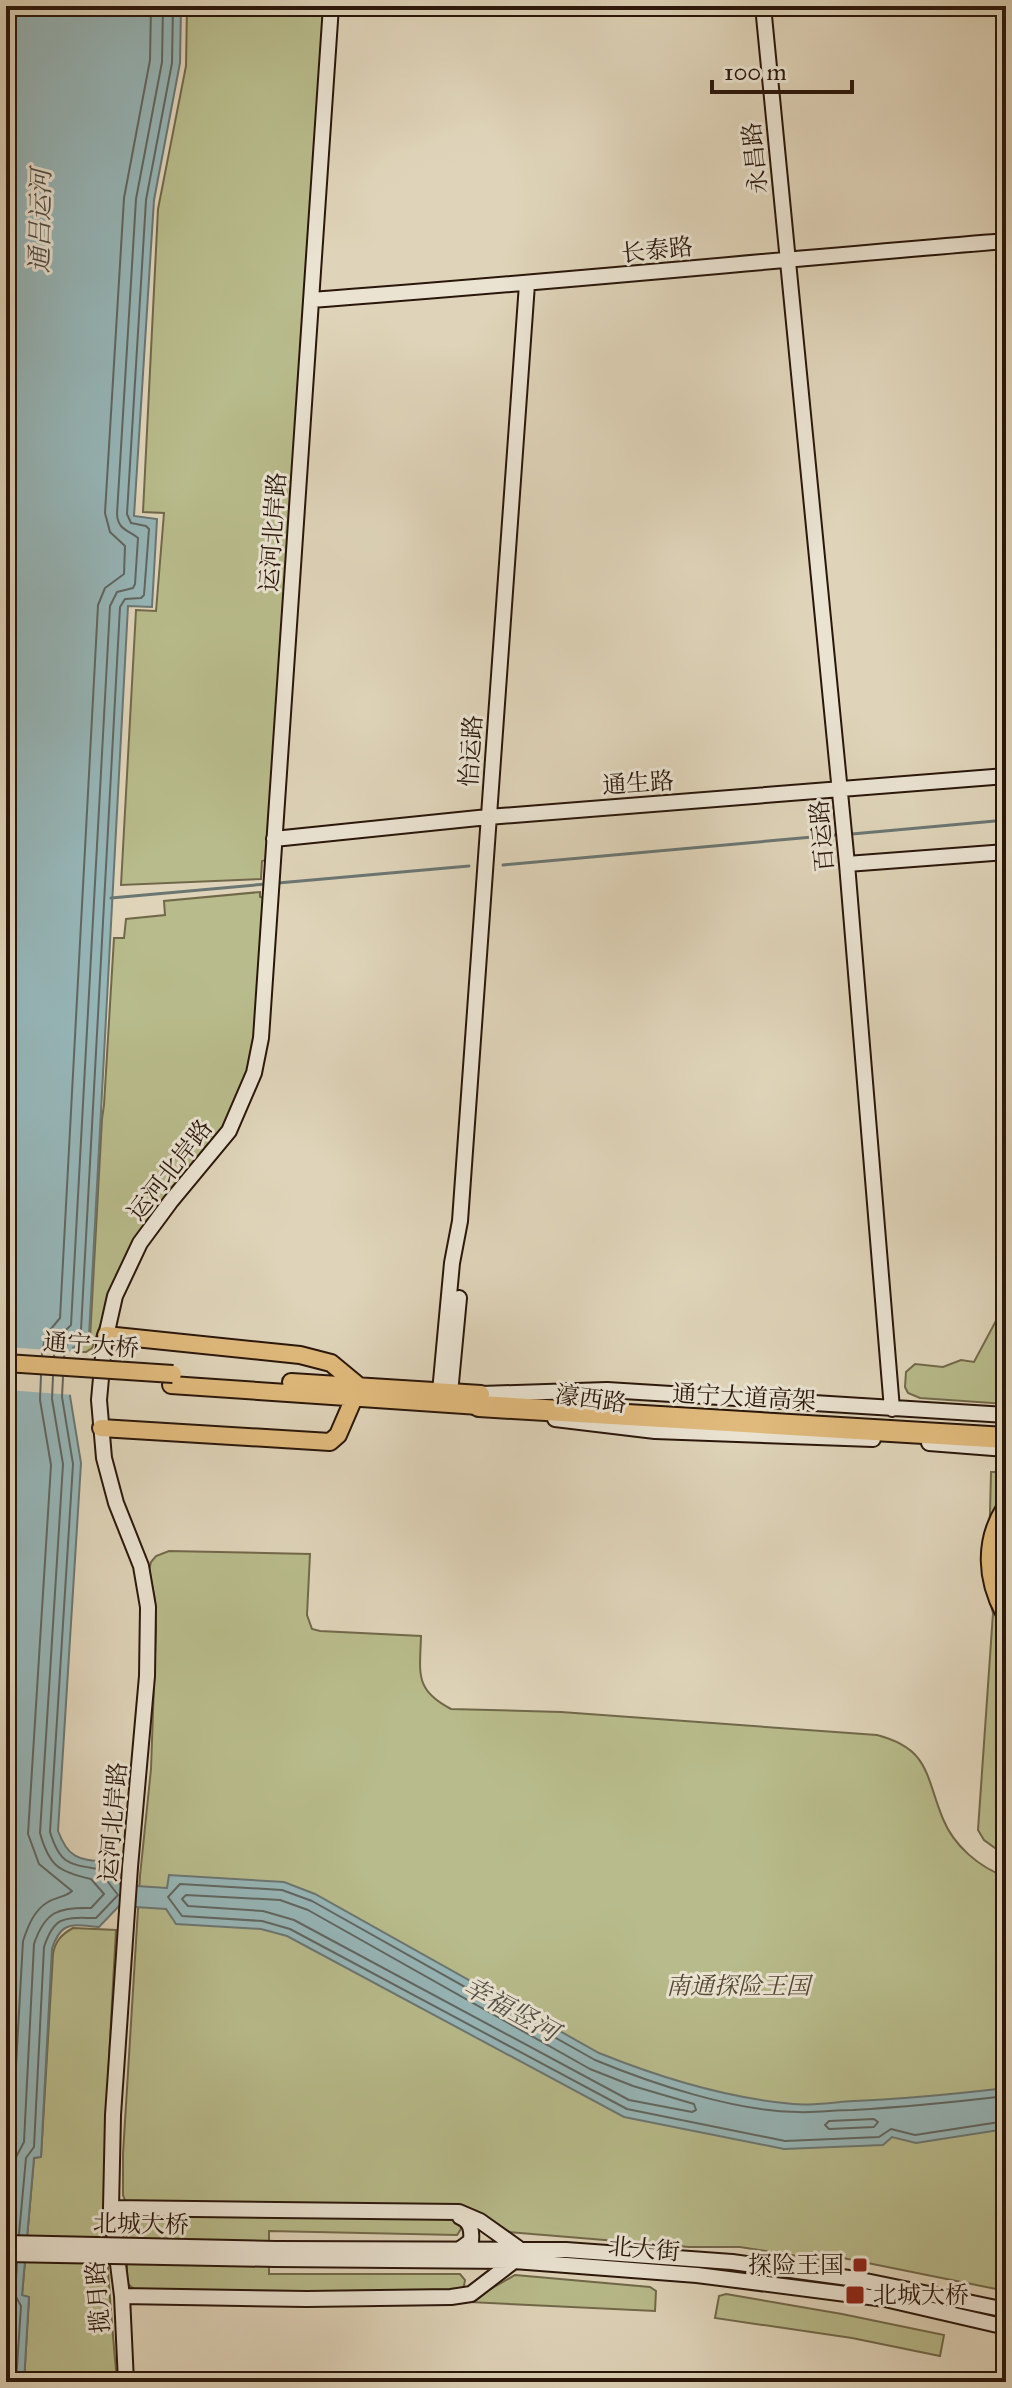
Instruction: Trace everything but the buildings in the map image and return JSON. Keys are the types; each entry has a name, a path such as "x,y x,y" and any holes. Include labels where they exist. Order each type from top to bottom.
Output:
{"highway":[{"name":"通宁大道高架","path":"480,1400 758,1417 1006,1438"},
{"name":"通宁大道高架","path":"758,1417 1006,1426"},
{"path":"1006,1510 997,1524 991,1555 996,1589 1006,1612"}],"main road":[{"path":"101,1428 330,1442 338,1435 357,1392 331,1363 300,1355 106,1335"},
{"name":"通宁大桥","path":"6,1363 172,1379"},
{"name":"通宁大桥","path":"6,1374 172,1379"},
{"name":"濠西路","path":"172,1379 480,1400"},
{"name":"濠西路","path":"357,1392 445,1392 480,1400"}],"street":[{"name":"运河北岸路","path":"111,2208 113,2115 147,1676 148,1607 141,1566 104,1458 99,1400 106,1335 115,1296 140,1243 229,1131 254,1073 261,1038 331,6"},
{"name":"永昌路","path":"763,6 787,259"},
{"name":"长泰路","path":"311,300 1006,241"},
{"name":"百运路","path":"787,259 847,864 892,1409"},
{"name":"怡运路","path":"445,1392 462,1263 460,1221 527,284"},
{"name":"通生路","path":"274,839 488,817 1006,776"},
{"path":"847,864 1006,852"},
{"name":"濠西路","path":"480,1400 607,1390 1006,1415"},
{"name":"濠西路","path":"480,1400 591,1425 655,1431 895,1440 1006,1449"},
{"path":"111,2208 445,2210 480,2221 516,2254 481,2288 461,2296 307,2299 122,2296"},
{"name":"揽月路","path":"111,2208 122,2296 126,2382"},
{"path":"445,2210 465,2219 472,2229 471,2241 460,2255 473,2270 474,2283 461,2296"},
{"name":"北城大桥","path":"6,2243 275,2254"},
{"name":"北大街","path":"275,2254 460,2255 566,2250 732,2262 856,2279 1006,2310"},
{"name":"北城大桥","path":"6,2254 275,2254"},
{"name":"北大街","path":"516,2254 885,2299 1006,2327"}],"green space":[{"path":"187,6 325,6 267,860 262,861 261,879 121,885 136,610 156,611 164,513 143,512 158,209 186,66"},
{"path":"260,892 260,897 265,898 257,1020 249,1073 223,1130 137,1238 121,1268 92,1348 86,1352 75,1352 90,1339 114,938 124,938 126,919 165,915 164,901"},
{"path":"1006,1302 1006,1404 920,1398 908,1393 905,1387 906,1372 915,1364 943,1367 961,1360 974,1362"},
{"path":"991,1472 1006,1472 1006,1856 984,1840 978,1830 993,1613 988,1595"},
{"name":"南通探险王国","path":"169,1551 310,1554 307,1615 312,1629 421,1636 420,1670 425,1687 439,1702 451,1709 561,1712 877,1735 907,1748 923,1766 943,1819 954,1838 986,1868 1006,1877 1006,2291 843,2258 830,2261 740,2247 689,2247 507,2232 477,2214 126,2203 123,2195 123,2154 140,1876 151,1769 156,1628 149,1570 156,1556"},
{"path":"73,1928 116,1930 107,2102 106,2205 117,2382 24,2382 29,2297 22,2296 34,2158 41,2157 53,1954 60,1938"},
{"path":"131,2217 449,2218 460,2224 457,2235 269,2231 269,2274 460,2274 465,2280 464,2286 457,2292 135,2290 127,2283 127,2225"},
{"path":"515,2275 650,2287 656,2291 655,2311 468,2302"},
{"path":"726,2294 944,2335 940,2356 852,2338 715,2318 719,2296"}],"water":[{"path":"8,6 181,6 180,63 154,200 134,516 157,519 152,607 128,606 89,1336 73,1348 70,1396 81,1463 58,1831 62,1841 76,1856 107,1862 110,1874 121,1885 167,1888 169,1875 284,1882 315,1894 599,2053 694,2086 743,2097 801,2104 911,2098 1006,2088 1006,2129 916,2143 892,2137 883,2145 784,2149 624,2117 287,1936 261,1929 176,1924 166,1909 119,1906 99,1927 75,1925 64,1929 52,1949 41,2157 34,2158 22,2295 29,2297 24,2382 6,2382"}],"pier":[{"path":"6,1347 77,1352 74,1395 6,1390"}],"waterway":[{"path":"852,834 1006,820"},
{"path":"503,865 835,835"},
{"path":"278,883 469,866"},
{"path":"111,898 266,884"}],"place":[{"name":"探险王国","path":"860,2265"},
{"name":"北城大桥","path":"855,2295"}],"water label":[{"name":"通吕运河","path":"40,221"},
{"name":"幸福竖河","path":"511,2009"}]}
